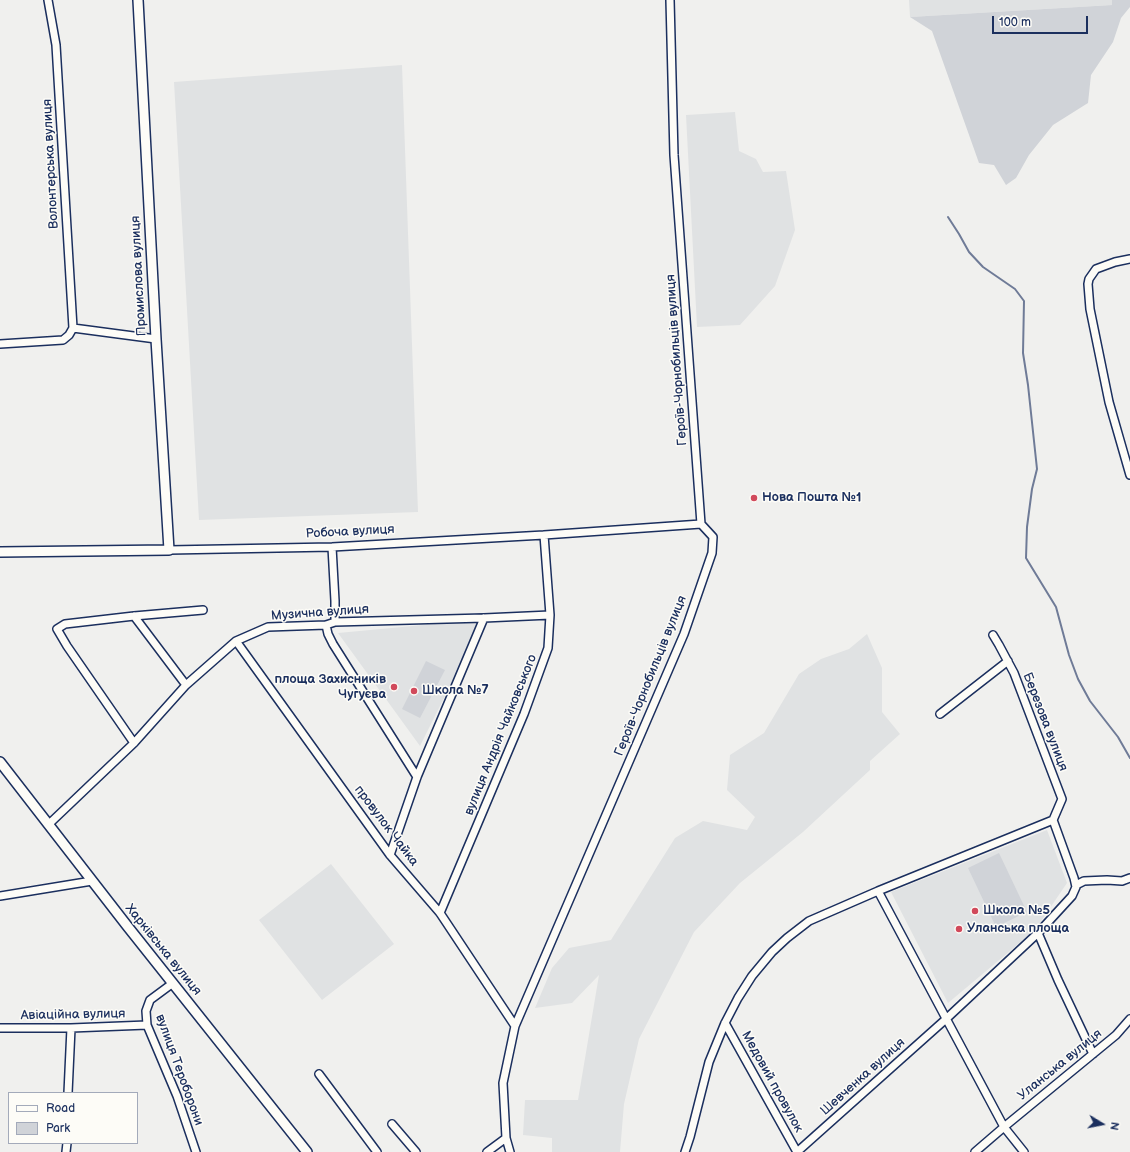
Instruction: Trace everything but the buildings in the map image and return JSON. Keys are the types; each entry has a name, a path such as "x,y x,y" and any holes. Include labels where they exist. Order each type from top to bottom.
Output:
{"street":[{"name":"Волонтерська вулиця","path":"48,0 56,45 73,328"},
{"name":"Промислова вулиця","path":"138,0 169,550"},
{"name":"Героїв-Чорнобильців вулиця","path":"510,1152 506,1138 503,1083 515,1026 684,634 712,553 713,538 701,524 674,155 670,0"},
{"path":"1130,259 1115,262 1096,269 1088,279 1090,309 1109,402 1130,475"},
{"path":"0,344 63,340 69,335 73,328 156,339"},
{"name":"Робоча вулиця","path":"0,552 332,547 544,535 701,524"},
{"name":"вулиця Андрія Чайковського","path":"440,913 524,714 548,648 550,615 544,535"},
{"path":"332,547 335,622"},
{"path":"134,743 67,646 57,629 65,624 203,610"},
{"name":"Музична вулиця","path":"49,824 134,743 186,685 236,641 268,627 326,624 335,622 550,615"},
{"path":"134,616 186,685"},
{"path":"390,855 417,777 484,618"},
{"path":"326,624 328,634 333,644 417,777"},
{"name":"Березова вулиця","path":"992,635 1000,645 1014,673 1062,799 1053,820"},
{"name":"провулок Чайка","path":"236,641 390,855 440,913 515,1026"},
{"path":"940,714 1008,661"},
{"name":"Харківська вулиця","path":"0,762 92,881 307,1152"},
{"path":"685,1152 709,1062 725,1023 752,976 772,952 809,921 878,891 1053,820 1076,885 1072,896 1038,933 946,1019"},
{"path":"1076,885 1084,881 1122,881 1130,878"},
{"path":"0,896 92,881"},
{"path":"878,891 1004,1127 1024,1152"},
{"path":"1038,933 1058,980 1093,1054"},
{"name":"вулиця Тероборони","path":"173,983 150,1000 146,1011 148,1025 177,1096 196,1152"},
{"name":"Шевченка вулиця","path":"797,1152 946,1019"},
{"name":"Уланська вулиця","path":"974,1152 1116,1035 1130,1019"},
{"name":"Медовий провулок","path":"725,1023 797,1152"},
{"name":"Авіаційна вулиця","path":"0,1028 71,1028 148,1025"},
{"path":"68,1092 71,1028"},
{"path":"319,1074 377,1152"},
{"path":"392,1124 416,1152"},
{"path":"487,1152 506,1138"}],"shaded area":[{"path":"909,0 1112,0 1112,5 910,17"},
{"path":"402,65 418,512 199,520 174,82"},
{"path":"735,112 739,151 756,159 763,172 786,171 795,230 775,286 740,325 697,327 686,115"},
{"name":"Школа №7","path":"477,620 475,636 420,746 338,633"},
{"path":"867,634 882,668 882,712 900,734 870,761 870,770 803,832 740,883 694,932 639,1039 624,1104 620,1152 552,1152 552,1138 523,1135 525,1100 578,1100 599,975 572,1003 535,1008 552,968 569,948 611,940 675,838 703,821 747,830 755,817 727,790 730,755 764,733 799,674 821,659 849,649"},
{"name":"Школа №5","path":"1047,830 1067,883 1035,930 948,1003 891,892"},
{"path":"331,864 394,944 322,1000 259,920"}],"green space":[{"path":"1112,0 1130,0 1130,7 1121,18 1113,42 1091,75 1088,103 1053,125 1029,155 1016,178 1006,185 994,165 979,163 932,31 910,17 1112,5"},
{"path":"426,661 445,670 420,718 402,709"},
{"path":"999,853 1027,912 996,927 968,868"}],"waterway":[{"path":"948,217 969,252 983,267 1015,289 1024,301 1023,353 1037,469 1032,489 1027,527 1026,558 1056,607 1069,655 1078,679 1090,701 1118,737 1130,758"}],"place":[{"name":"Нова Пошта №1","path":"754,498"},
{"name":"площа Захисників Чугуєва","path":"394,687"},
{"name":"Школа №7","path":"414,691"},
{"name":"Школа №5","path":"975,911"},
{"name":"Уланська площа","path":"959,929"}]}
